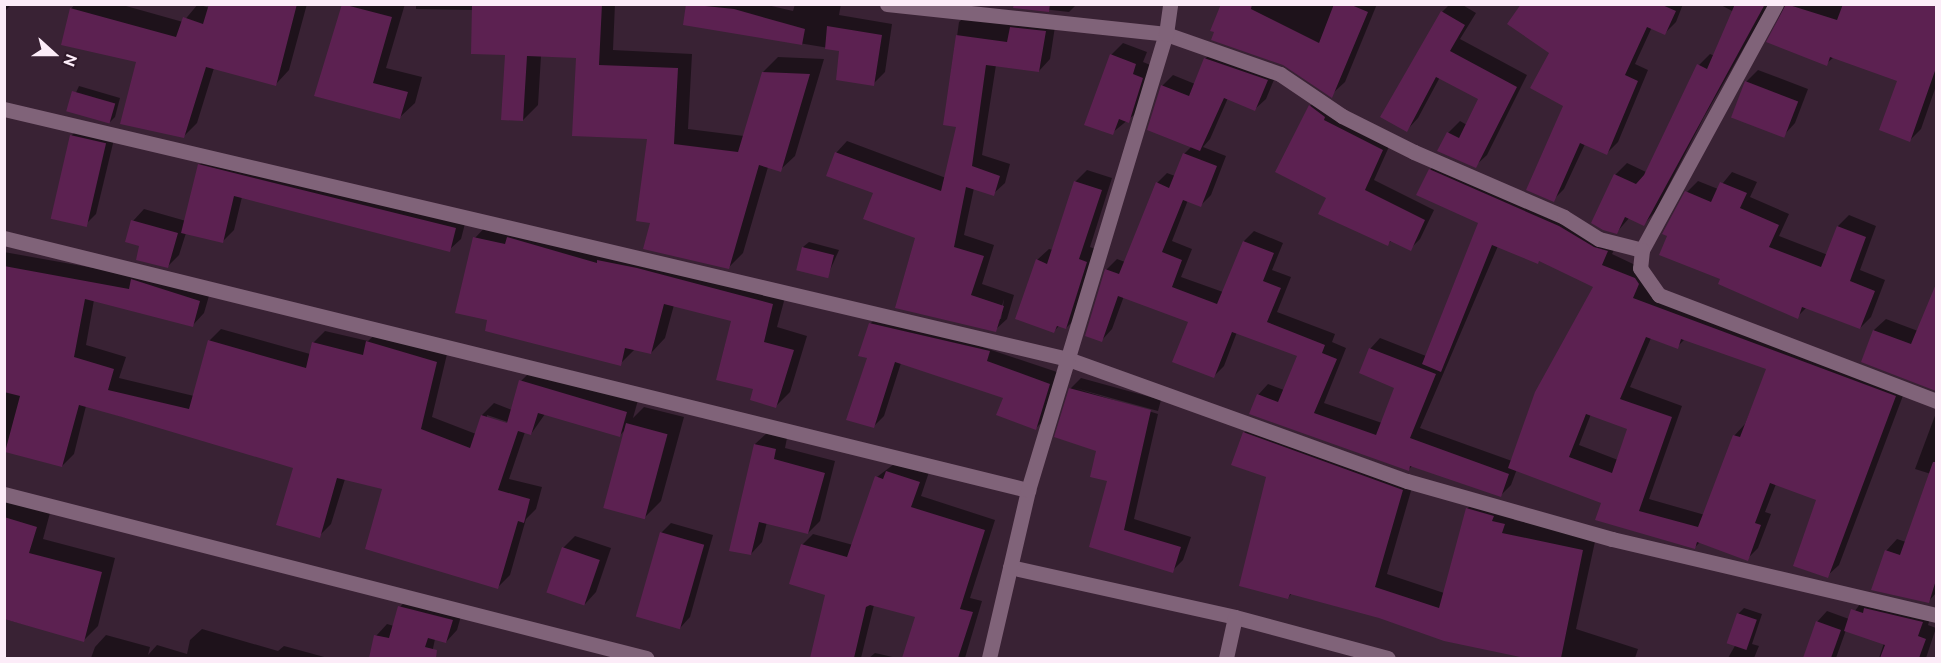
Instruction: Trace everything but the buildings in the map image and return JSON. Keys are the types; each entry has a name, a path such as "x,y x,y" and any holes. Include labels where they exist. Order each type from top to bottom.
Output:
{"street":[{"path":"887,4 1166,34 1280,74 1342,116 1414,152 1564,217 1599,239 1642,250"},
{"path":"989,658 1028,490 1166,34 1170,4"},
{"path":"1776,4 1642,250 1641,268 1659,295 1936,401"},
{"path":"4,109 1068,359 1407,481 1612,539 1936,615"},
{"path":"4,238 1028,490"},
{"path":"4,494 646,658"},
{"path":"1010,567 1235,617 1388,658"},
{"path":"1226,658 1235,617"}]}
